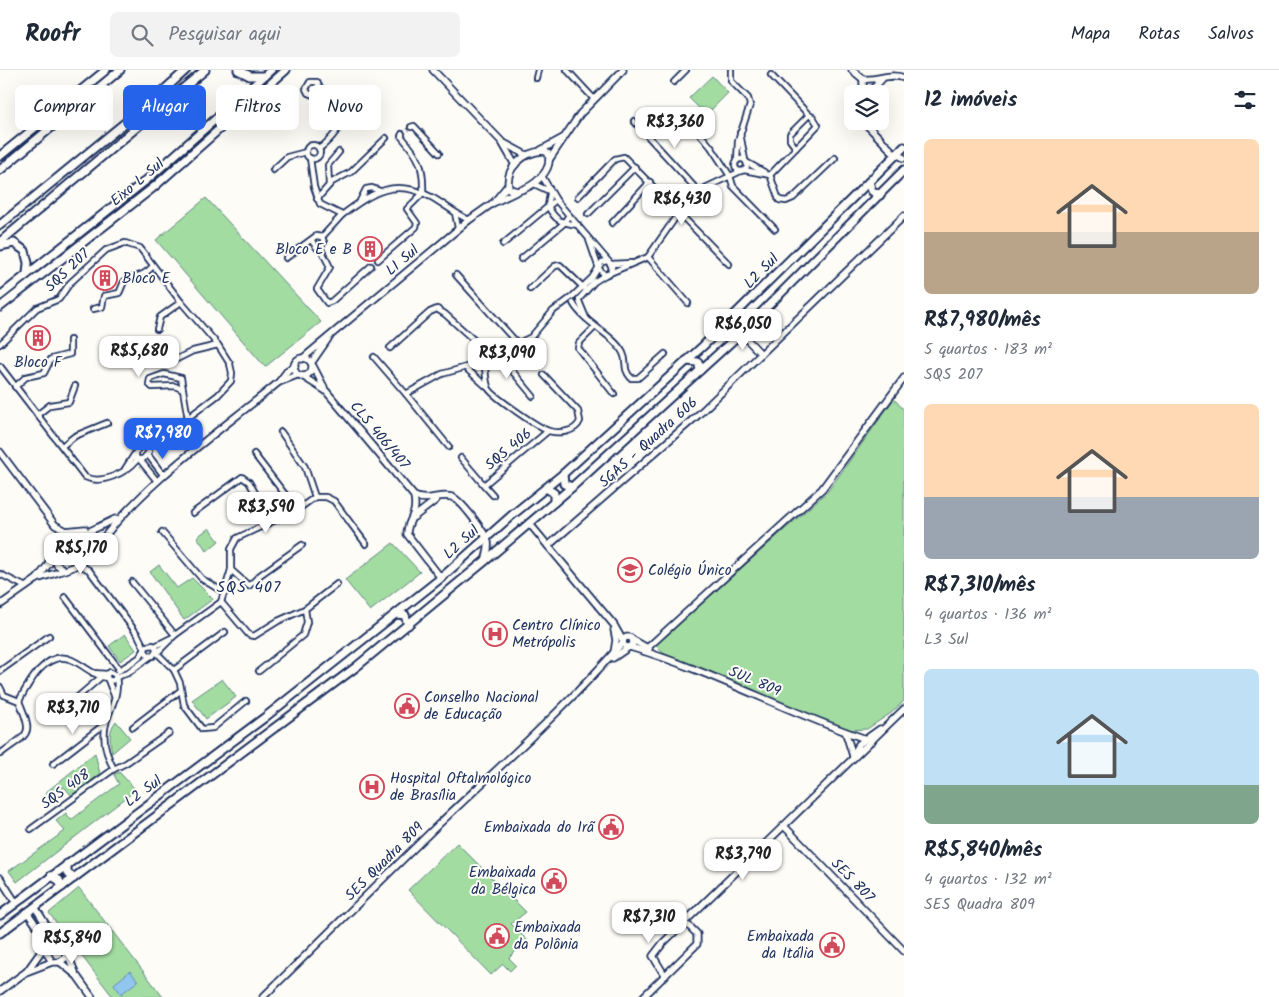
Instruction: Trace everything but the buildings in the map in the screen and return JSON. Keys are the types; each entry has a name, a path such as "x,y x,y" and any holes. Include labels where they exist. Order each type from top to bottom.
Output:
{"main road":[{"path":"0,156 106,70"},
{"path":"0,170 120,70"},
{"path":"0,225 154,99 186,70"},
{"path":"0,242 206,70"},
{"path":"238,70 250,76 264,76"},
{"name":"Eixo L Sul","path":"0,296 149,178 271,70"},
{"name":"Eixo L Sul","path":"0,307 154,186 286,70"},
{"name":"L2 Sul","path":"0,915 252,728 441,578 563,474 703,346 904,147"},
{"name":"L2 Sul","path":"0,933 164,812 408,625 485,561 572,487 741,333 904,170"},
{"path":"869,182 872,191 880,194"},
{"path":"854,196 862,197 867,206"},
{"path":"0,246 14,243 20,246 28,256 27,274"},
{"path":"703,346 705,355 713,358"},
{"path":"686,361 694,360 698,362 700,370"},
{"path":"563,474 564,484 572,487"},
{"path":"546,488 554,493 554,502"},
{"path":"414,600 412,608 420,614"},
{"path":"396,614 405,615 408,625"},
{"path":"264,718 265,726 273,728"},
{"path":"252,728 258,731 260,738"},
{"path":"155,800 157,807 164,812"},
{"path":"140,811 149,812 152,820"},
{"path":"67,864 67,873 74,878"},
{"path":"51,876 59,880 62,887"}],"street":[{"path":"433,70 502,142 514,166"},
{"path":"536,78 538,70"},
{"path":"567,70 594,99"},
{"path":"550,192 534,184 542,176 549,160 563,138 594,99 623,70"},
{"path":"674,82 686,70"},
{"path":"731,70 731,81 748,98 750,105 740,131 736,163 737,170 768,174 818,125 813,117 808,115 771,75"},
{"path":"852,70 862,79 862,85"},
{"path":"862,79 897,76 904,78"},
{"path":"876,85 883,78"},
{"path":"796,148 790,140 790,134 808,115"},
{"path":"685,116 711,147 729,174 733,186 775,229"},
{"path":"634,121 699,192"},
{"path":"411,127 414,125 439,153"},
{"path":"310,158 317,158 320,152 319,149 338,130"},
{"path":"871,130 896,155 904,158"},
{"path":"406,394 442,374 467,369 484,362 531,337 560,306 572,300 585,288 605,275 648,257 662,239 678,212 699,192 729,174 743,171 747,166 740,131"},
{"path":"402,134 401,136 418,156 422,165 424,193"},
{"path":"317,199 329,185 350,172 386,138"},
{"path":"518,191 513,191 508,185 514,166 526,155 539,152 563,138"},
{"path":"502,142 526,155"},
{"path":"273,170 287,157 306,152 310,146 313,145 319,149"},
{"path":"306,152 310,158 317,199 320,204 342,215"},
{"path":"329,185 328,165 339,152"},
{"path":"539,152 548,153 549,160"},
{"path":"578,197 615,159 624,157 636,167 729,264"},
{"path":"729,174 736,163 746,161 761,168 768,174 779,200 786,201 793,198 835,158"},
{"path":"588,214 636,167"},
{"path":"542,176 556,200 610,263 610,273"},
{"path":"612,223 650,182"},
{"name":"L1 Sul","path":"300,376 312,364 328,340 458,228 493,203 534,184"},
{"name":"L1 Sul","path":"493,203 508,185"},
{"path":"322,237 342,215 360,201 380,191 396,187 411,188 424,193 469,220"},
{"path":"550,192 548,206 554,218 563,224 578,225"},
{"path":"378,260 416,227 417,223 408,211 410,205 424,193"},
{"path":"504,244 556,200"},
{"path":"455,213 458,228"},
{"path":"521,259 563,224 569,215"},
{"name":"SGAS - Quadra 606","path":"548,546 698,415 904,216"},
{"path":"286,258 312,241 316,236 322,237"},
{"path":"320,247 324,242 322,237"},
{"path":"589,239 598,267 605,275"},
{"path":"312,241 314,246 320,247"},
{"name":"SQS 207","path":"0,344 37,308 59,299 78,275 106,250 118,244 133,244 140,248 181,302 218,345 232,369 231,381 218,395 160,439 139,460"},
{"path":"320,247 330,267 327,275 317,287 318,292 327,303 371,266"},
{"path":"648,257 688,303"},
{"path":"586,319 579,300 598,267 604,261 610,263 638,262"},
{"path":"530,289 555,266 560,265 585,288"},
{"path":"93,309 102,308 104,296 119,293 122,283 140,276 153,266"},
{"path":"456,275 518,344"},
{"path":"572,300 579,300"},
{"path":"572,300 579,313 622,353 625,372 633,379 638,378 666,354"},
{"path":"157,329 160,317 181,302"},
{"path":"390,348 430,312 437,309 476,342 496,354"},
{"path":"595,327 579,343 578,348 614,394"},
{"path":"741,333 761,354"},
{"path":"15,387 26,376 44,373 51,359 70,354 70,340"},
{"name":"L1 Sul","path":"295,366 319,343 328,340"},
{"path":"175,360 190,352 218,345"},
{"path":"504,350 513,372 533,396"},
{"path":"374,357 449,447"},
{"path":"302,359 308,359 312,364"},
{"path":"484,362 487,387"},
{"name":"CLS 406/407","path":"312,364 326,391 414,496"},
{"path":"0,366 85,477 91,480 106,479 139,460"},
{"path":"61,533 74,535 100,528 119,516 157,481 295,366 300,376 278,382"},
{"name":"SQS 406","path":"467,369 497,398 548,432 566,432 578,426 580,419 578,411 544,375"},
{"path":"474,374 486,370"},
{"path":"181,378 164,374 149,381 152,387 175,386 183,390"},
{"name":"CLS 406/407","path":"300,376 326,391"},
{"path":"181,378 188,419"},
{"path":"175,386 181,378"},
{"path":"645,649 822,489 904,378"},
{"path":"37,415 50,405 70,402 75,386"},
{"path":"62,446 75,436 107,423"},
{"path":"281,432 305,467 316,497"},
{"name":"SQS 406","path":"484,485 548,432"},
{"name":"SQS 207","path":"135,454 138,448 160,439"},
{"path":"144,446 164,476"},
{"path":"0,452 61,533 62,545"},
{"path":"124,470 135,454 157,481"},
{"path":"254,454 296,510"},
{"name":"SQS 406","path":"461,458 493,495"},
{"path":"193,513 242,477 249,482 271,521"},
{"path":"414,496 424,500 454,498 480,527 486,538 488,548 485,561"},
{"path":"414,496 416,507 414,517"},
{"path":"66,708 100,678 115,676 135,668 156,653 174,636 221,602 231,570 231,549 234,541 296,510 316,497 326,497 334,502 366,544"},
{"path":"437,499 414,517 407,528 407,534 441,578"},
{"path":"37,579 65,570 86,559 119,516"},
{"name":"SUL 809","path":"529,523 614,625 645,649 868,740"},
{"path":"61,533 100,528"},
{"path":"86,532 95,537 97,546"},
{"path":"162,532 202,579 225,593"},
{"path":"48,564 61,533"},
{"path":"0,605 37,579 62,545 74,535"},
{"path":"231,570 249,586 260,575 302,545"},
{"path":"55,556 57,566 65,570"},
{"path":"86,559 89,570 138,635 145,650 151,656"},
{"path":"78,564 89,570"},
{"path":"0,574 26,587"},
{"path":"132,582 174,636"},
{"path":"221,602 252,636 258,635 278,620 305,609 337,584"},
{"path":"65,597 120,670"},
{"path":"259,671 303,635 307,622 305,609"},
{"path":"614,625 616,640 614,653"},
{"name":"SUL 809","path":"614,625 625,646 645,649"},
{"path":"174,670 225,632"},
{"path":"138,635 153,645 156,653 174,670 180,683 184,705 204,730 213,728 246,701"},
{"path":"0,671 49,636"},
{"path":"93,673 107,677 112,681 120,670 132,663 145,650 174,636"},
{"path":"623,642 631,639 630,647"},
{"name":"SES Quadra 809","path":"263,997 609,660 623,642"},
{"name":"SES Quadra 809","path":"609,660 630,647"},
{"path":"19,701 42,667 54,659 70,659 100,678"},
{"path":"132,663 135,668"},
{"path":"114,769 106,750 106,723 117,688 115,676"},
{"path":"107,677 115,698"},
{"path":"0,687 4,695 19,701 29,727 24,736 0,754"},
{"path":"133,727 180,691"},
{"path":"868,740 889,724 904,709"},
{"name":"SQS 408","path":"53,764 106,723"},
{"path":"665,972 654,959 654,954 879,729 889,724"},
{"path":"852,758 847,733 879,729"},
{"name":"SQS 408","path":"31,829 114,769 126,763 169,733"},
{"name":"SUL 809","path":"847,733 862,746"},
{"name":"SES 807","path":"784,826 904,951"},
{"path":"0,878 16,903"},
{"path":"35,906 56,939 60,942 77,976 92,997"},
{"path":"27,912 45,945 46,954 52,962"},
{"path":"643,997 665,972 699,941 697,934 687,923"},
{"path":"26,972 45,945 56,939"},
{"path":"0,991 26,972 52,962 60,962 65,958 66,952"},
{"path":"60,962 77,976"}],"green space":[{"path":"712,76 728,93 706,115 689,98"},
{"path":"206,198 321,322 265,367 156,240"},
{"path":"894,399 904,410 904,701 891,713 867,729 846,730 663,653 655,645 828,491"},
{"path":"209,528 219,541 207,551 197,537"},
{"path":"393,543 420,572 370,611 345,580"},
{"path":"159,565 177,588 192,578 213,599 184,620 150,572"},
{"path":"125,634 136,650 120,661 109,646"},
{"path":"222,679 236,697 206,719 192,700"},
{"path":"116,721 130,738 112,753 111,732"},
{"path":"95,753 100,774 72,796 64,787 49,798 45,793"},
{"path":"119,772 136,790 17,882 9,871 65,831 56,821 66,813 71,820 119,784 114,775"},
{"path":"457,843 526,912 511,924 527,940 509,958 516,965 510,971 503,964 491,975 408,890"},
{"path":"79,888 163,997 113,997 49,913"}],"water":[{"path":"130,971 138,981 121,994 114,984"}],"tunnel":[{"path":"402,134 411,127"}],"place":[{"name":"Bloco E e B","path":"370,249"},
{"name":"Bloco E","path":"105,278"},
{"name":"Bloco F","path":"38,338"},
{"name":"Colégio Único","path":"630,570"},
{"name":"Centro Clínico Metrópolis","path":"495,634"},
{"name":"Conselho Nacional de Educação","path":"407,706"},
{"name":"Hospital Oftalmológico de Brasília","path":"372,787"},
{"name":"Embaixada do Irã","path":"611,827"},
{"name":"Embaixada da Bélgica","path":"554,881"},
{"name":"Embaixada da Polônia","path":"497,936"},
{"name":"Embaixada da Itália","path":"832,945"}],"district":[{"name":"SQS 407","path":"249,586"}]}
